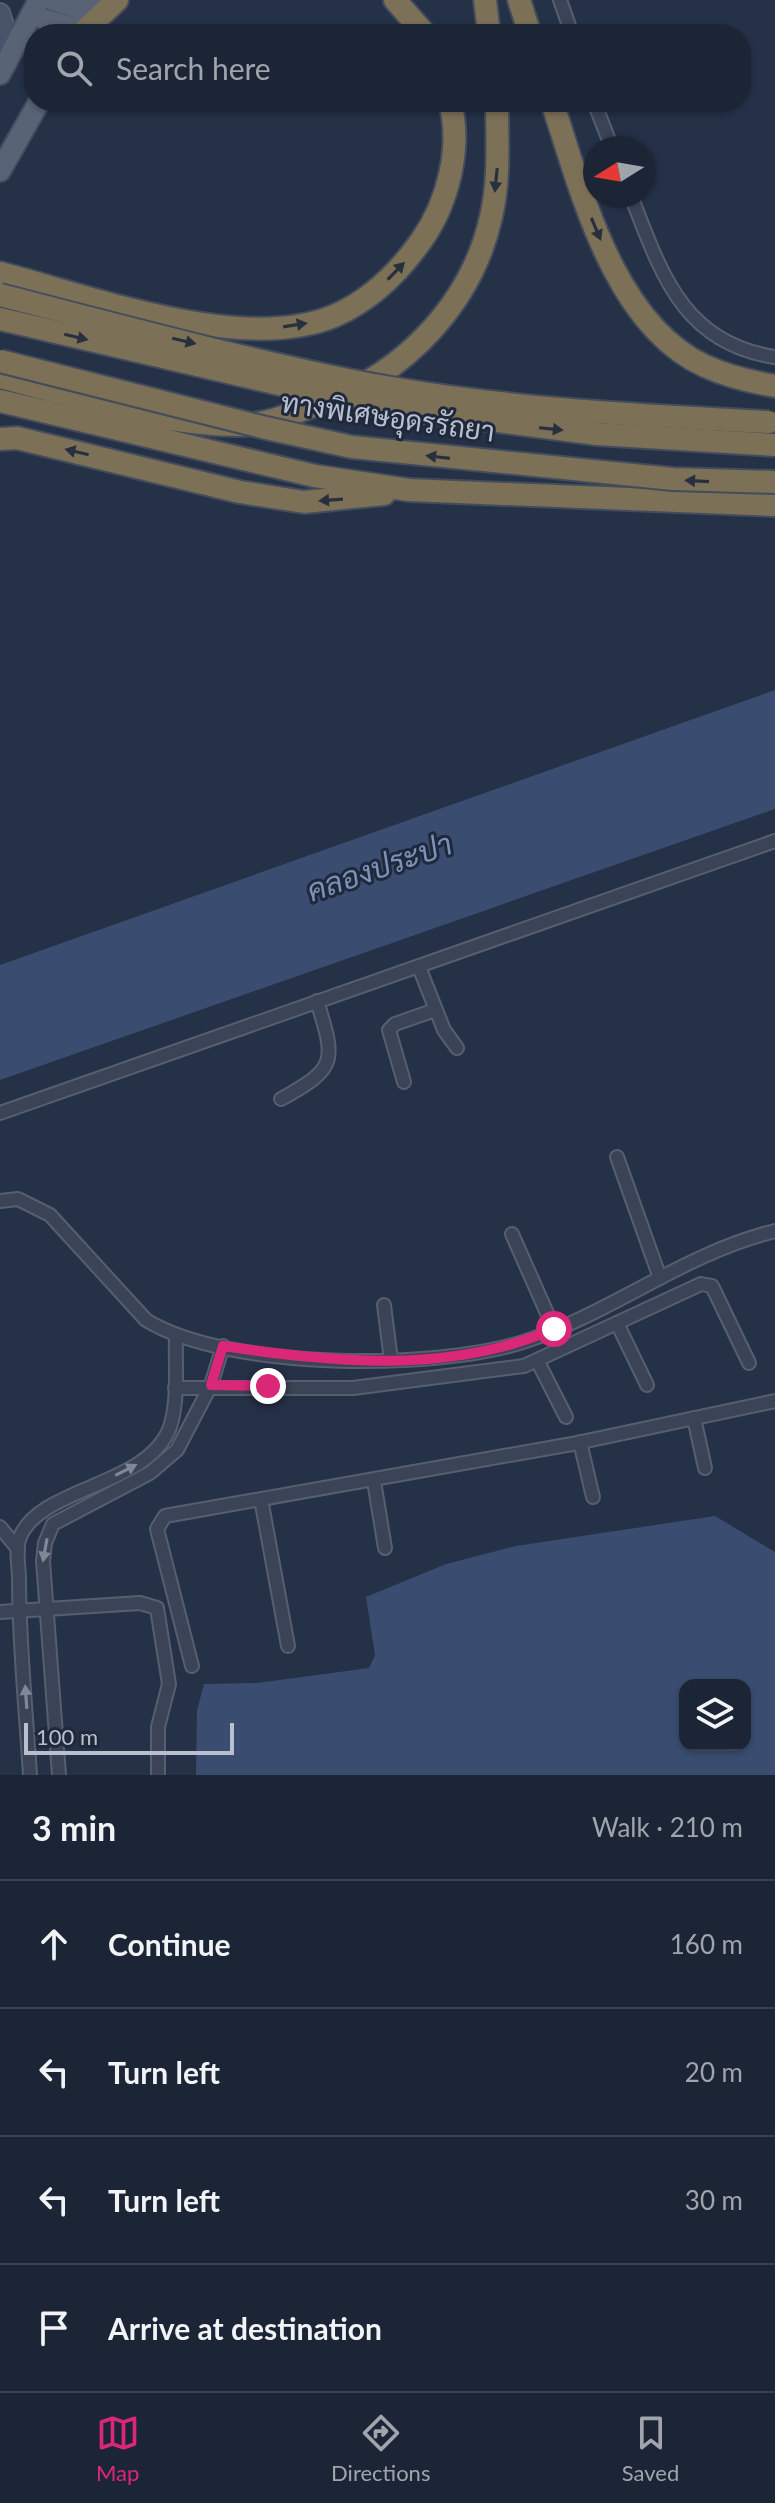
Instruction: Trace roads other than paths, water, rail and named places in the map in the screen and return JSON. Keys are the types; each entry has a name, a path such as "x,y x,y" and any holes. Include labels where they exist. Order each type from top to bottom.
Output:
{"highway":[{"path":"85,22 117,0"},
{"path":"395,0 416,24"},
{"path":"485,0 488,24"},
{"path":"519,0 527,24"},
{"path":"0,273 214,327 267,328 299,325 333,316 363,300 390,278 431,226 452,160 454,135 451,112"},
{"path":"0,377 173,419 245,425 282,418 361,389 414,350 470,275 491,218 497,170 497,112"},
{"path":"555,112 593,222 616,273 639,308 667,340 702,365 740,380 775,386"},
{"path":"0,295 354,381 487,402 596,413 772,422"},
{"name":"ทางพิเศษอุดรรัถยา","path":"0,319 365,404 597,434 775,445"},
{"name":"ทางพิเศษอุดรรัถยา","path":"0,361 352,447 673,479 775,482"},
{"path":"0,401 234,459 315,476 409,490 775,505"},
{"path":"0,439 17,438 240,492 304,502 409,490"}],"main road":[{"path":"53,0 85,22"},
{"path":"0,5 35,7 85,22"},
{"path":"0,13 8,37 4,66"},
{"path":"4,66 24,28"},
{"path":"0,171 33,112"}],"street":[{"path":"560,0 568,24"},
{"path":"598,112 607,136"},
{"path":"636,208 657,261 681,306 702,326 729,343 775,357"},
{"path":"0,1113 775,841"},
{"path":"419,967 435,1010 457,1048"},
{"path":"281,1099 320,1076 329,1063 326,1029 317,1001"},
{"path":"404,1082 389,1030 395,1024 435,1010"},
{"path":"617,1157 660,1278"},
{"path":"0,1201 18,1199 50,1215 146,1320 176,1336 317,1360 461,1356 526,1341 721,1247 775,1231"},
{"path":"512,1234 554,1329"},
{"path":"175,1388 211,1385 353,1388 538,1362 693,1287 707,1284 716,1292 749,1363"},
{"path":"384,1305 391,1360"},
{"path":"617,1323 647,1385"},
{"path":"30,1775 19,1610 20,1537 29,1524 51,1507 137,1465 162,1443 170,1425 175,1388 176,1336"},
{"path":"59,1775 43,1561 45,1543 53,1524 150,1473 177,1450 211,1385 223,1346"},
{"path":"538,1362 566,1417"},
{"path":"192,1666 157,1529 160,1521 172,1513 374,1481 775,1401"},
{"path":"694,1418 705,1468"},
{"path":"580,1442 593,1497"},
{"path":"374,1481 385,1548"},
{"path":"261,1499 288,1646"},
{"path":"0,1527 18,1549"},
{"path":"0,1612 140,1603 157,1608 169,1684 158,1727 158,1775"}],"water":[{"name":"คลองประปา","path":"775,690 775,809 0,1080 0,965"},
{"path":"715,1516 775,1552 775,1775 196,1775 197,1710 204,1684 257,1683 369,1668 375,1655 366,1597 446,1564 516,1546"}]}
